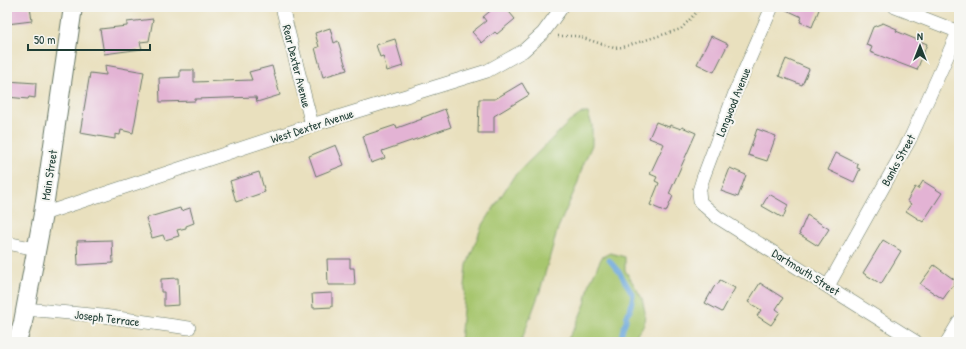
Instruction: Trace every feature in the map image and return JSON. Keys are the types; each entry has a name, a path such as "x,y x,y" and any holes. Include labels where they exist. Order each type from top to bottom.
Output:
{"main road":[{"name":"Main Street","path":"17,342 25,309 43,214 73,7"}],"street":[{"name":"Rear Dexter Avenue","path":"282,7 312,125"},
{"name":"West Dexter Avenue","path":"43,214 312,125 487,71 523,51 543,33 562,7"},
{"name":"Longwood Avenue","path":"699,199 699,191 703,178 736,90 772,7"},
{"path":"895,7 959,31"},
{"name":"Banks Street","path":"828,286 910,139 959,31"},
{"name":"Dartmouth Street","path":"699,199 718,217 916,342"},
{"path":"7,243 36,249"},
{"name":"Joseph Terrace","path":"25,309 103,316 189,328"},
{"path":"947,342 959,322"}],"path":[{"path":"543,33 562,37 576,36 614,48 623,47 681,29 701,7"}],"green space":[{"path":"582,113 588,113 592,125 592,145 583,165 577,185 558,228 540,291 521,342 460,342 467,265 481,228 514,176 568,123"},
{"path":"610,253 625,257 625,270 642,298 645,312 644,325 637,334 637,340 651,342 566,342 575,327 585,304 590,282 602,257"}],"building":[{"path":"7,7 30,7 32,21 7,24"},
{"path":"495,7 505,7 515,19 497,34 495,32 482,43 472,32 486,21 483,17"},
{"path":"780,7 820,7 812,27 800,22 802,17"},
{"path":"153,19 149,41 140,42 142,49 104,54 100,29 127,26 127,22"},
{"path":"883,23 897,29 896,31 927,44 917,70 870,52 872,47 866,45 873,27"},
{"path":"330,28 334,43 338,41 347,70 323,77 315,48 319,47 315,33"},
{"path":"711,36 728,44 714,72 697,64"},
{"path":"395,39 403,66 387,71 383,56 380,57 376,45"},
{"path":"786,59 809,69 802,85 779,76"},
{"path":"105,65 144,72 133,133 121,130 120,135 115,134 115,139 80,133 90,73 106,75"},
{"path":"272,66 280,95 257,102 256,97 160,102 159,78 180,77 180,70 194,70 194,82 252,80 249,72"},
{"path":"7,81 36,83 35,98 29,97 28,99 7,97"},
{"path":"522,83 529,95 494,116 494,133 478,133 479,99 495,99"},
{"path":"445,109 451,127 382,151 385,158 371,163 363,136 396,125 397,128"},
{"path":"656,122 669,127 670,125 681,129 682,127 696,133 669,194 673,196 666,212 650,205 659,183 655,181 657,177 650,174 664,144 649,138"},
{"path":"757,129 776,136 767,161 748,155"},
{"path":"336,145 344,165 316,176 309,156"},
{"path":"836,153 858,164 857,168 860,169 854,182 828,170"},
{"path":"730,168 746,175 738,197 721,191"},
{"path":"259,172 265,192 236,202 230,181"},
{"path":"923,181 942,193 923,222 906,211 911,204 907,201 915,187 918,189"},
{"path":"769,194 788,205 783,218 762,206"},
{"path":"180,208 181,211 190,208 194,223 186,226 186,228 177,230 179,236 165,240 163,235 152,238 146,218"},
{"path":"807,215 829,229 818,246 799,234"},
{"path":"112,240 113,263 78,265 77,241"},
{"path":"883,240 901,251 881,284 863,273"},
{"path":"327,259 350,259 350,268 354,268 355,285 328,285"},
{"path":"934,265 956,281 943,299 920,284"},
{"path":"178,278 179,305 164,306 164,292 161,292 161,279"},
{"path":"720,280 735,288 722,312 705,303 714,287"},
{"path":"760,283 783,298 776,309 780,312 771,325 757,316 761,310 748,302"},
{"path":"332,293 332,307 313,308 312,294"}],"waterway":[{"path":"609,260 620,273 633,295 630,311 627,313 622,332 624,342"}]}
